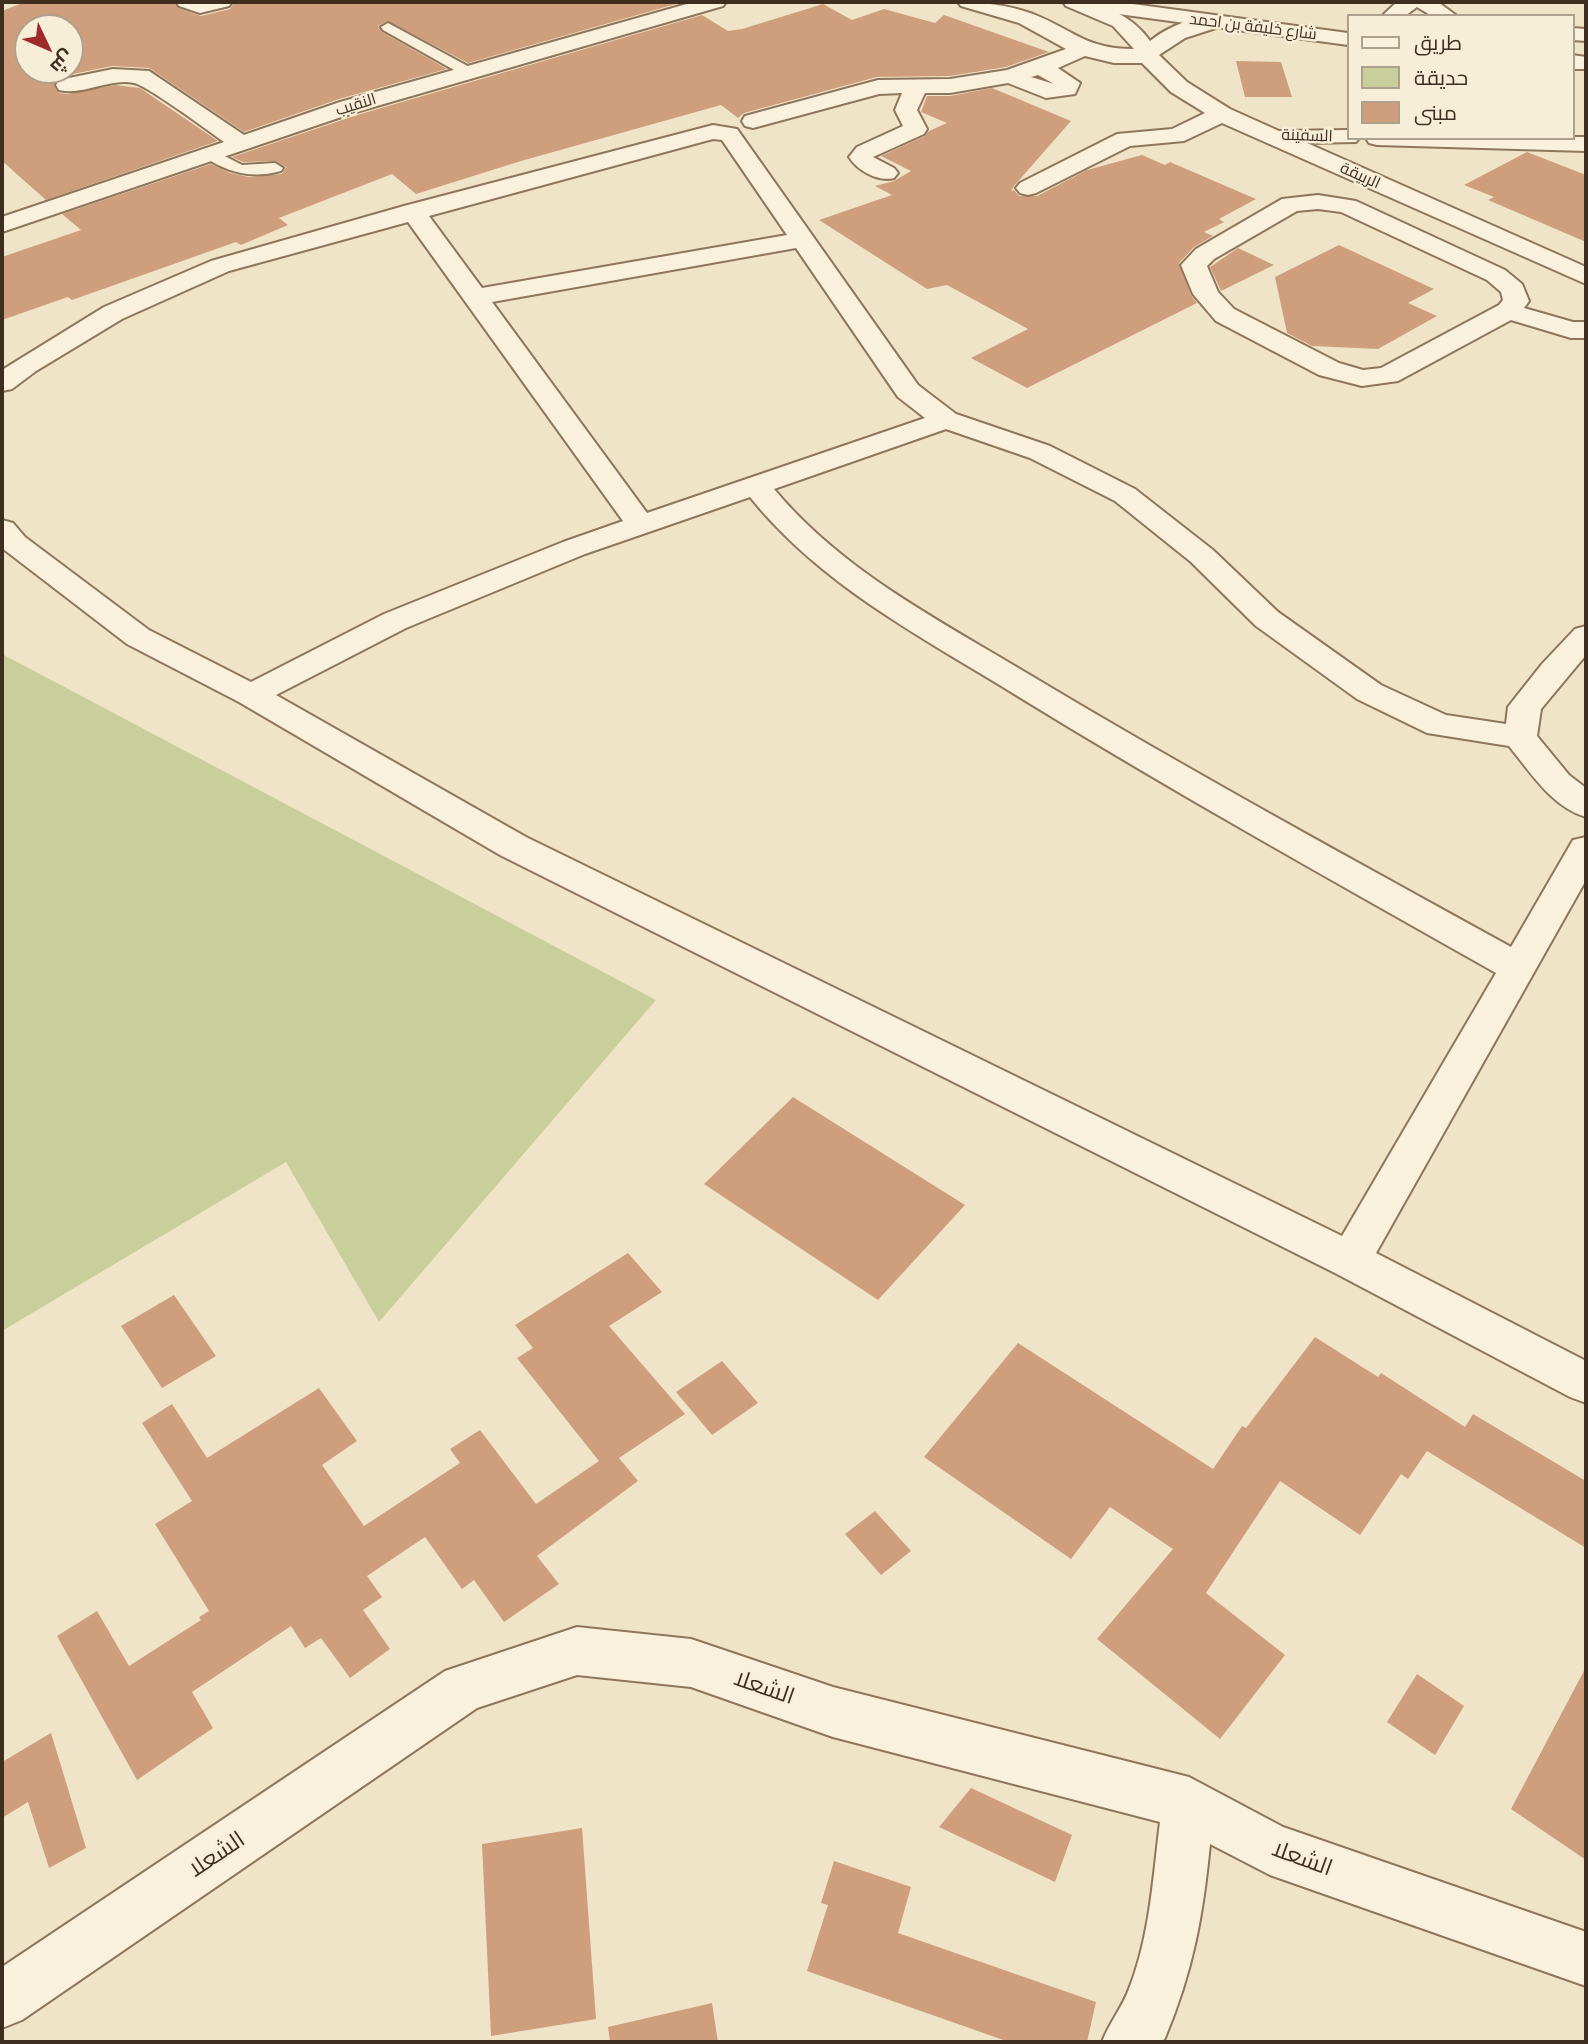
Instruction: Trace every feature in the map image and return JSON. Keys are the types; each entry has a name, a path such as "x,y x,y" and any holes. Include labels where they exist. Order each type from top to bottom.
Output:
{"street":[{"path":"186,2 200,7 222,2"},
{"name":"النقيب","path":"2,225 240,142 468,72 716,2"},
{"path":"968,2 1026,19 1083,49 1114,56 1147,57 1156,44 1171,35 1215,22"},
{"name":"شارع خليفة بن احمد","path":"1073,2 1346,39"},
{"name":"الربيقة","path":"1073,2 1119,22 1135,35 1147,57 1179,87 1222,114 1586,276"},
{"name":"شارع خليفة بن احمد","path":"1185,2 1264,14 1346,22"},
{"path":"1395,14 1410,2"},
{"path":"1424,2 1444,14"},
{"path":"753,121 878,87 950,86 1010,76 1083,49"},
{"path":"1010,76 1046,91 1058,92 1069,86 1066,81 1041,66"},
{"path":"67,85 121,75 141,76 240,142"},
{"path":"886,173 864,163 861,157 865,152 916,129 906,110 917,86"},
{"path":"1028,188 1125,139 1176,136 1222,114"},
{"path":"2,383 26,365 113,313 220,266 690,136 713,132 729,134 908,391 946,420 1040,452 1125,495 1202,556 1267,619 1369,692 1439,725 1520,737 1557,783 1586,805"},
{"name":"السفينة","path":"1266,135 1346,137"},
{"path":"1447,140 1586,144"},
{"path":"1508,311 1516,301 1513,289 1496,275 1347,205 1318,202 1291,204 1205,254 1194,265 1206,294 1225,315 1329,369 1362,378 1388,375 1508,311 1571,330 1586,330"},
{"path":"413,211 641,525"},
{"path":"476,298 804,239"},
{"path":"251,695 395,621 574,548 946,420"},
{"path":"755,485 776,514 854,582 1095,729 1517,968"},
{"path":"2,529 15,543 138,637 251,695 513,846 1350,1260 1586,1383"},
{"path":"1520,737 1525,707 1553,671 1586,636"},
{"path":"1350,1260 1586,849"},
{"name":"الشعلا","path":"2,2000 463,1688 577,1651 691,1664 833,1712 1189,1803 1270,1849 1586,1959"},
{"path":"1130,2042 1143,2026 1169,1948 1189,1803"}],"lane":[{"path":"388,27 468,72"},
{"path":"209,153 237,169 251,172 275,168"}],"green space":[{"path":"2,654 656,1000 379,1322 286,1162 2,1331"}],"building":[{"path":"25,2 173,2 178,8 201,16 230,9 235,2 683,2 468,63 387,21 378,26 382,32 447,69 339,99 244,132 149,68 112,66 84,72 84,14 14,14 14,84 55,84 59,93 68,94 115,85 140,88 218,141 46,200 2,161 2,11"},
{"path":"823,4 852,20 884,9 935,23 944,15 1049,52 1006,67 950,76 877,77 744,113 738,118 721,105 521,161 416,194 392,174 279,218 288,225 241,245 236,242 72,300 68,297 2,320 2,257 81,230 62,214 211,164 230,173 249,177 282,174 286,167 276,161 243,162 232,157 357,115 702,15 728,31"},
{"path":"1236,61 1281,62 1292,97 1245,97"},
{"path":"992,88 1071,121 1014,186 1011,191 1014,190 1019,196 1037,196 1087,170 1142,155 1165,165 1170,162 1256,199 1219,219 1224,222 1204,232 1213,236 1194,247 1179,263 1191,295 1197,303 1027,388 971,358 1028,329 947,285 927,289 819,220 892,195 875,186 894,181 911,171 881,156 947,123 921,112 927,96 950,96"},
{"path":"1527,152 1586,175 1586,242 1488,200 1494,197 1464,185"},
{"path":"1339,245 1434,289 1408,303 1437,316 1378,349 1312,346 1287,333 1275,277"},
{"path":"1238,248 1274,265 1221,291 1210,267"},
{"path":"793,1097 965,1205 878,1300 704,1184"},
{"path":"628,1253 662,1292 609,1326 685,1414 619,1458 638,1481 537,1556 559,1584 504,1622 474,1580 462,1589 425,1537 367,1576 382,1597 363,1610 390,1649 350,1678 321,1638 305,1648 291,1626 192,1692 213,1728 137,1780 57,1636 97,1611 129,1666 201,1620 199,1617 209,1611 155,1524 192,1501 142,1423 172,1404 207,1458 319,1388 357,1441 322,1465 364,1526 460,1463 450,1449 480,1430 536,1504 599,1461 517,1358 533,1348 515,1325"},
{"path":"174,1295 216,1356 162,1388 121,1326"},
{"path":"1315,1337 1378,1377 1381,1373 1465,1427 1473,1414 1586,1481 1586,1548 1427,1451 1408,1479 1401,1474 1360,1535 1280,1481 1206,1593 1285,1655 1220,1739 1097,1639 1173,1549 1110,1507 1071,1559 924,1457 1018,1343 1213,1469 1242,1426 1246,1428"},
{"path":"722,1361 758,1403 712,1435 676,1392"},
{"path":"875,1511 911,1551 881,1575 845,1534"},
{"path":"1586,1667 1586,1860 1511,1809"},
{"path":"1417,1674 1464,1706 1435,1755 1387,1722"},
{"path":"51,1733 86,1848 49,1868 28,1802 2,1818 2,1762"},
{"path":"971,1788 1072,1835 1055,1882 939,1827"},
{"path":"582,1828 596,2019 491,2036 482,1844"},
{"path":"834,1861 911,1887 898,1933 1096,2002 1087,2042 1009,2042 807,1971 828,1905 821,1903"},
{"path":"712,2003 718,2042 610,2042 608,2027"}]}
